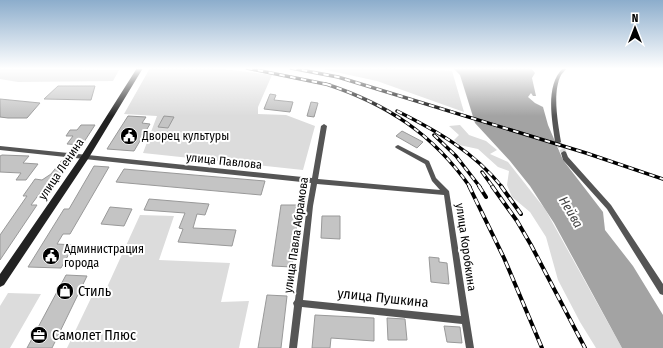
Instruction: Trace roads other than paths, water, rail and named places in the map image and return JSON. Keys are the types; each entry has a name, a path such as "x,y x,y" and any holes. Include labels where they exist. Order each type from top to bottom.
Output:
{"main road":[{"name":"улица Ленина","path":"0,282 85,157 130,84"}],"street":[{"path":"556,84 553,100 558,142"},
{"name":"улица Павла Абрамова","path":"293,348 297,303 314,181 324,126"},
{"name":"улица Коробкина","path":"398,147 427,163 434,179 447,193 470,348"},
{"name":"улица Павлова","path":"0,148 314,181 447,193"},
{"path":"564,153 565,158 609,207 663,291"},
{"name":"улица Пушкина","path":"297,303 465,320"}],"water":[{"name":"Нейва","path":"463,84 533,84 536,96 533,96 531,93 528,97 543,107 548,125 563,160 603,212 605,230 633,266 663,315 663,348 622,348 554,223 530,186 510,161 475,123"}],"tunnel":[{"path":"558,142 564,153"}],"railway":[{"path":"327,84 369,101 389,111 407,123 440,151 456,168 470,187"},
{"path":"362,84 586,153 663,179"},
{"path":"397,111 454,143 479,163 502,187"},
{"path":"434,135 456,156 480,187"},
{"path":"482,172 493,187"},
{"path":"469,186 504,258 542,348"},
{"path":"479,186 486,197"},
{"path":"492,186 517,221 531,245 585,348"},
{"path":"501,186 521,214"}],"place":[{"name":"Дворец культуры","path":"129,136"},
{"name":"Администрация города","path":"51,256"},
{"name":"Стиль","path":"65,291"},
{"name":"Самолет Плюс","path":"39,335"}]}
